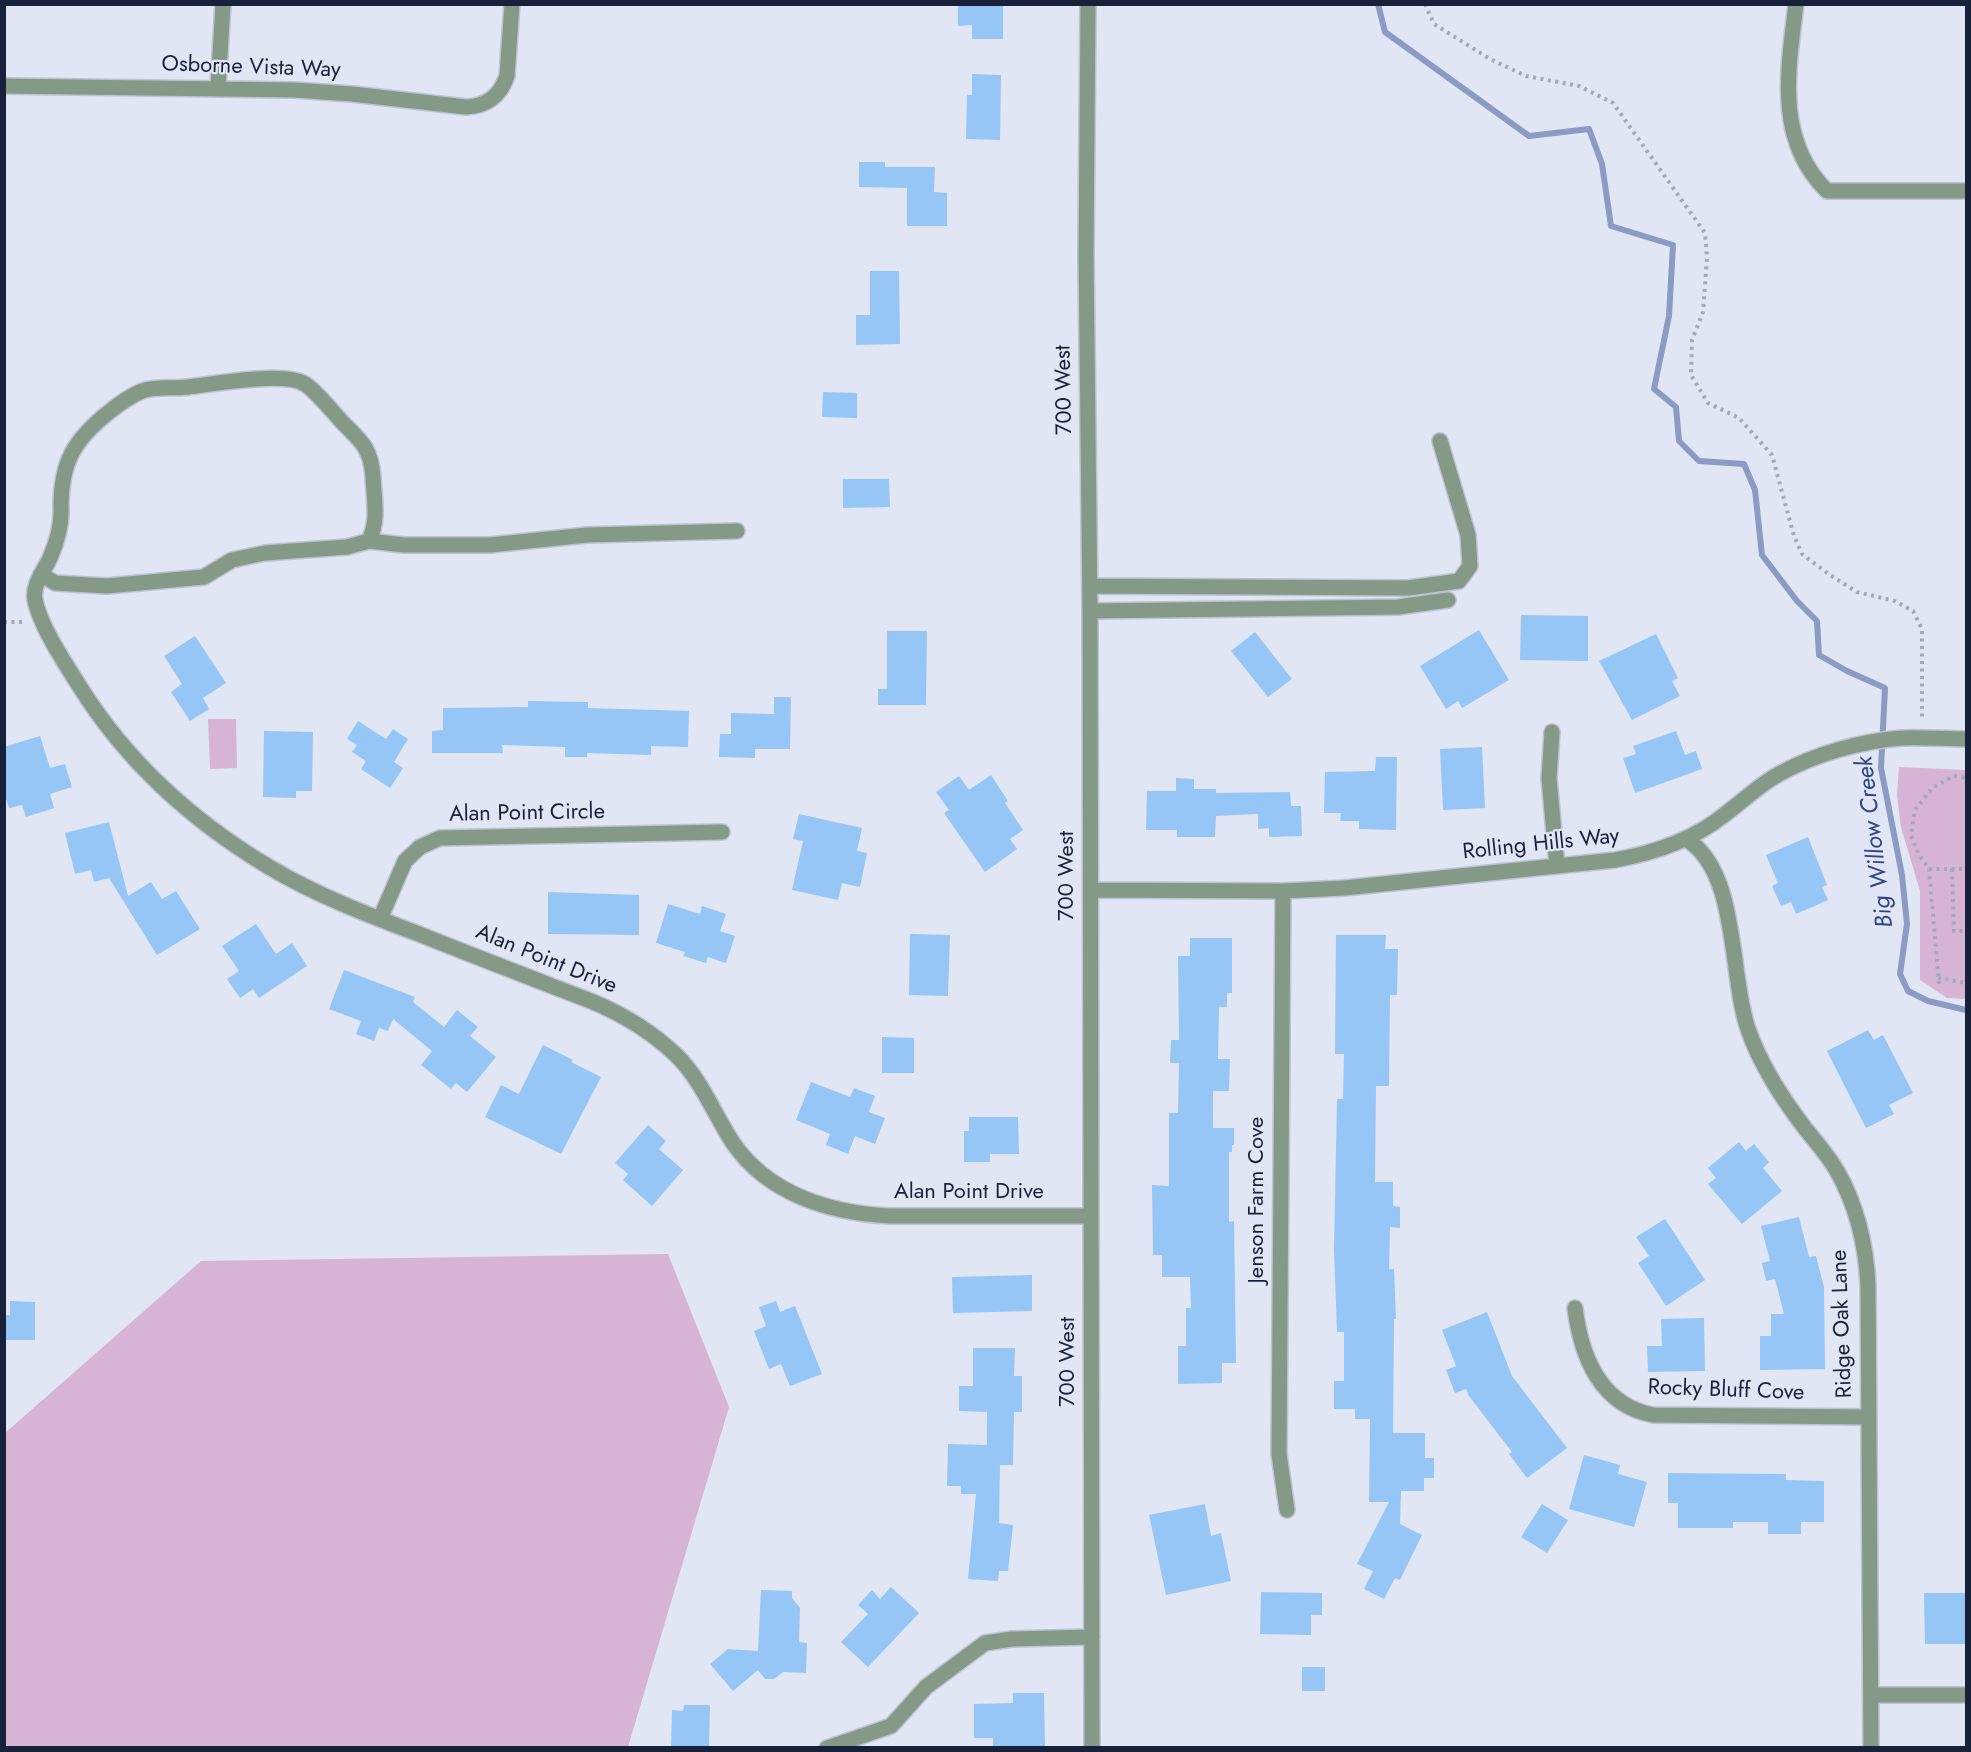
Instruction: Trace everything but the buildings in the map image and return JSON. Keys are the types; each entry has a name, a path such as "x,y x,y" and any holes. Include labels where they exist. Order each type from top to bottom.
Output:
{"street":[{"path":"218,88 222,4"},
{"name":"Osborne Vista Way","path":"4,86 218,88 352,94 466,107 485,103 494,98 507,76 512,4"},
{"name":"700 West","path":"1088,4 1086,254 1090,586 1092,1748"},
{"path":"1796,4 1787,74 1793,136 1812,177 1827,191 1966,191"},
{"path":"369,541 376,526 373,468 369,452 362,442 306,384 289,379 244,380 146,390 122,402 81,436 71,452 61,488 62,513 58,538 40,574 55,583 107,586 204,577 232,560 265,554 347,547 369,541 404,545 490,545 586,535 737,531"},
{"path":"1090,586 1408,588 1459,581 1470,566 1468,535 1440,441"},
{"name":"Alan Point Drive","path":"40,574 34,594 37,609 66,665 93,708 144,768 181,803 219,834 270,868 309,888 380,919 620,1014 677,1056 697,1082 735,1145 761,1172 792,1193 825,1207 879,1216 1091,1216"},
{"path":"1090,611 1398,607 1448,600"},
{"path":"1552,732 1549,778 1557,866"},
{"name":"Rolling Hills Way","path":"1091,890 1283,891 1405,883 1635,856 1686,839 1723,817 1768,781 1794,767 1834,751 1901,738 1966,739"},
{"name":"Alan Point Circle","path":"380,919 405,861 420,847 440,838 722,832"},
{"name":"Ridge Oak Lane","path":"1686,839 1698,846 1717,879 1724,899 1741,1008 1757,1052 1786,1101 1837,1171 1855,1210 1862,1235 1867,1268 1871,1748"},
{"name":"Jenson Farm Cove","path":"1283,891 1279,1454 1287,1510"},
{"name":"Rocky Bluff Cove","path":"1575,1308 1582,1346 1600,1382 1610,1394 1631,1409 1653,1415 1869,1417"},
{"path":"827,1748 891,1726 926,1687 985,1643 1012,1639 1092,1637"},
{"path":"1871,1695 1966,1695"}],"path":[{"path":"1425,4 1434,24 1490,59 1526,76 1579,86 1613,103 1705,233 1707,258 1703,312 1692,340 1691,375 1708,403 1739,418 1772,455 1794,536 1803,554 1830,576 1857,592 1895,601 1913,612 1922,629 1922,722"},
{"path":"4,622 27,622"},
{"path":"1966,778 1954,776 1932,788 1915,810 1911,835 1918,853 1929,869 1939,981 1966,983"},
{"path":"1929,869 1966,869"},
{"path":"1952,869 1954,931 1966,931"}],"shaded area":[{"path":"208,719 236,719 237,768 210,769"},
{"path":"1899,767 1966,770 1966,999 1947,998 1920,980 1920,891 1901,827 1897,795"},
{"path":"668,1254 729,1407 628,1747 5,1747 5,1433 201,1261"}],"waterway":[{"name":"Big Willow Creek","path":"1378,4 1385,32 1529,136 1589,129 1602,164 1611,226 1673,245 1669,316 1654,389 1676,407 1679,441 1699,461 1744,464 1755,490 1762,555 1797,601 1817,621 1819,655 1885,688 1881,768 1902,875 1907,924 1900,974 1908,991 1928,1001 1966,1010"}]}
